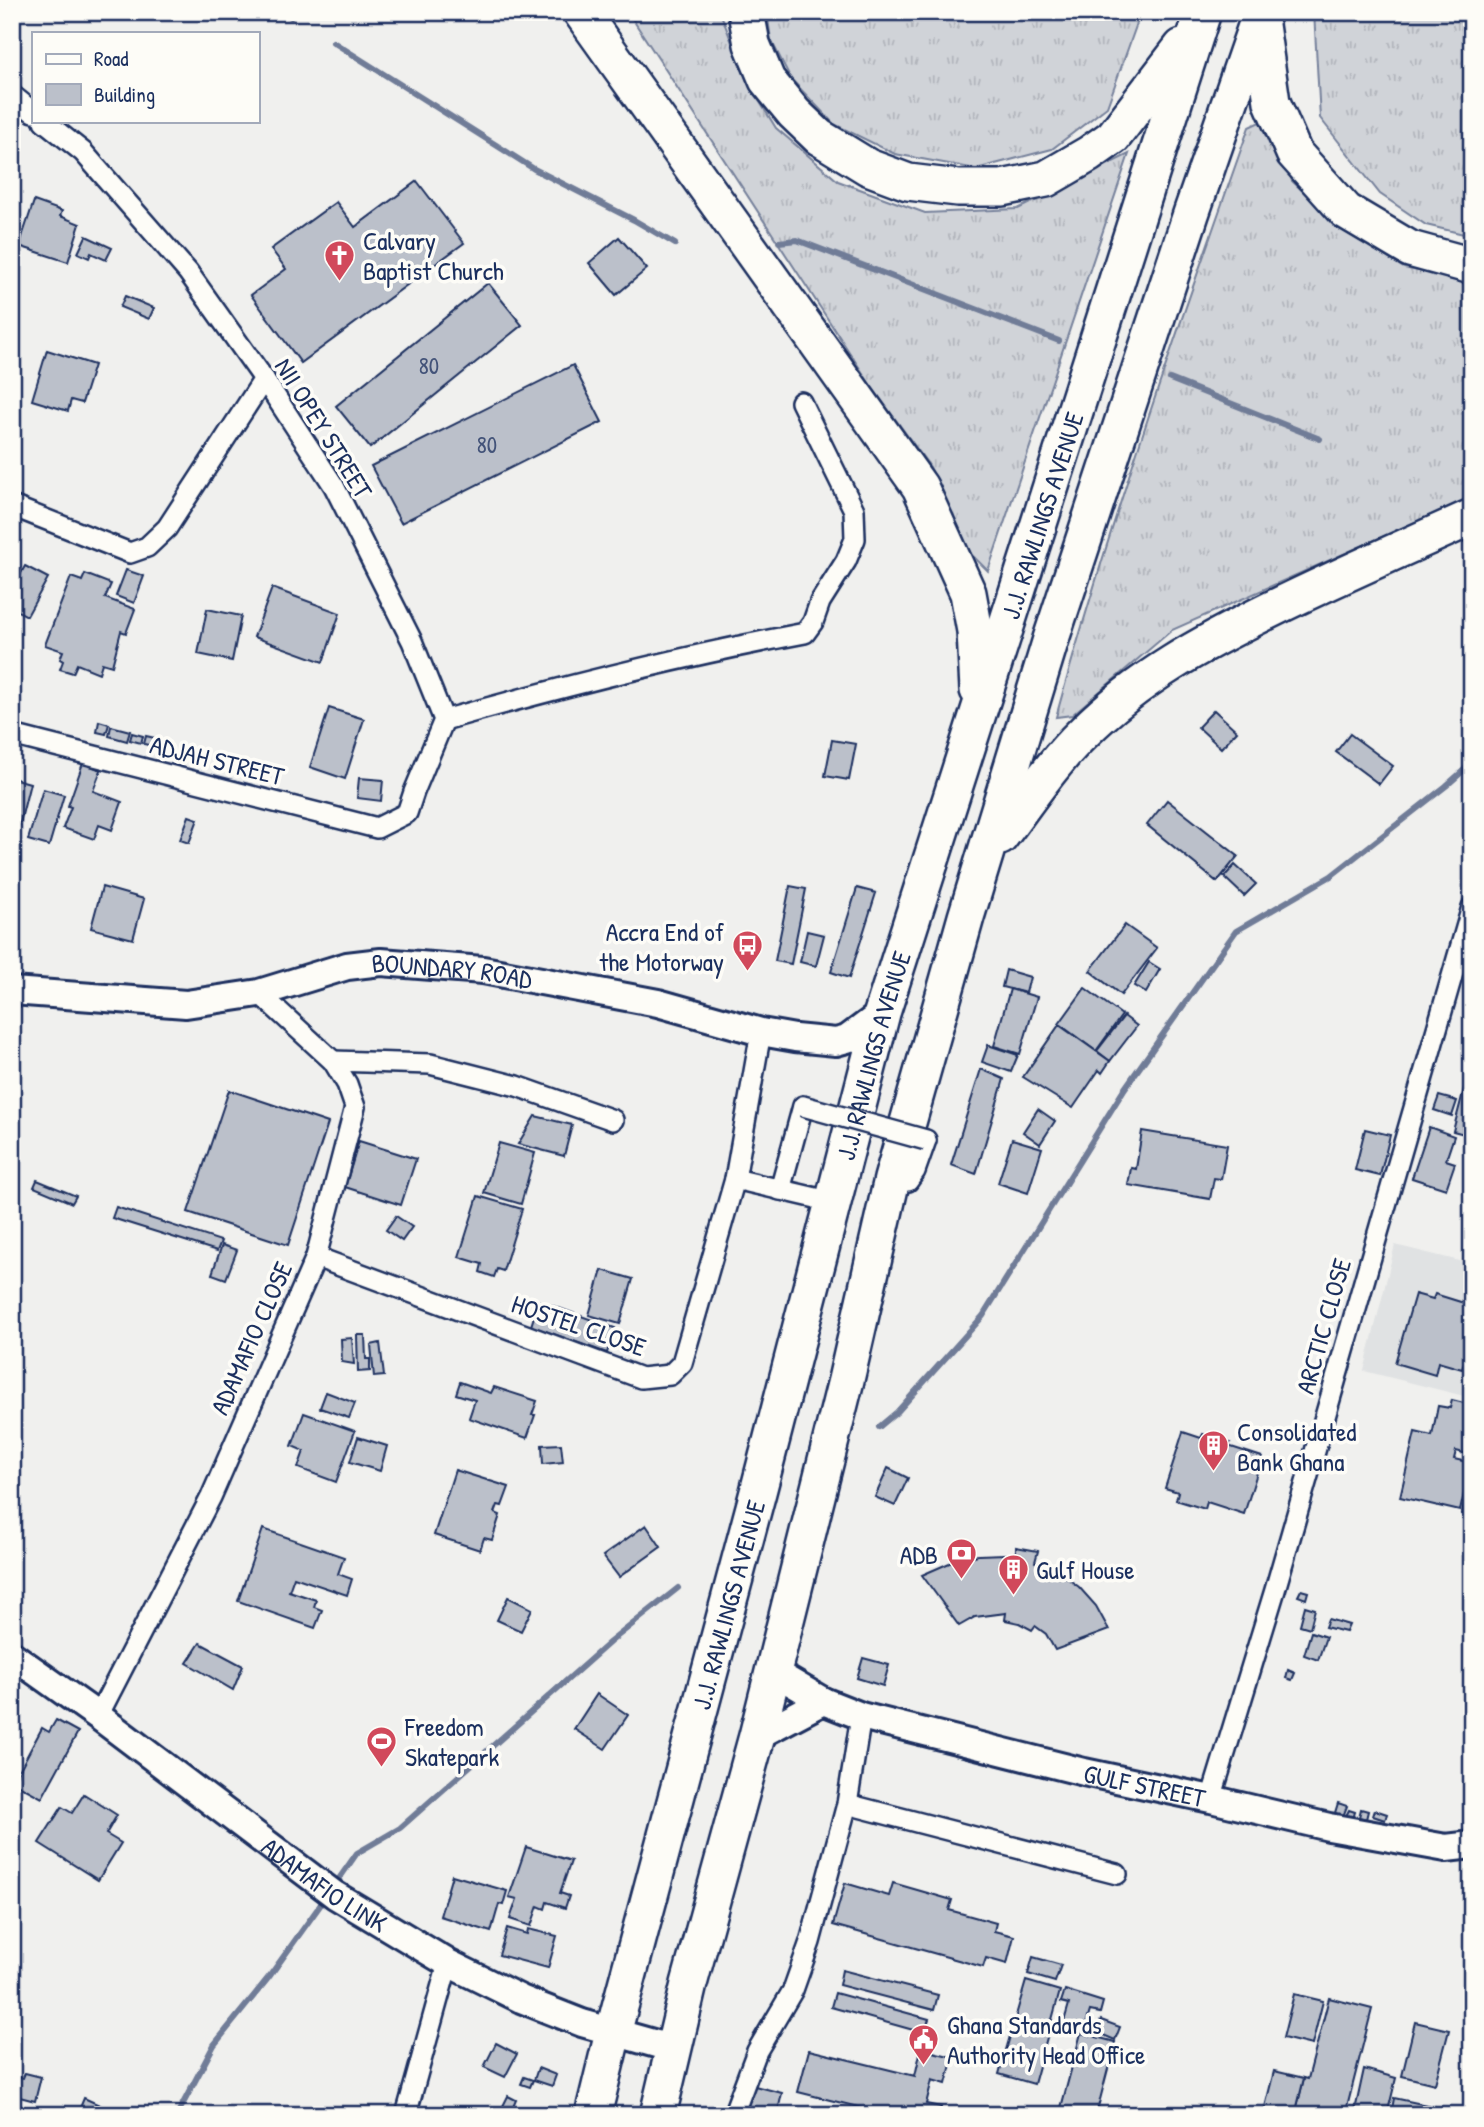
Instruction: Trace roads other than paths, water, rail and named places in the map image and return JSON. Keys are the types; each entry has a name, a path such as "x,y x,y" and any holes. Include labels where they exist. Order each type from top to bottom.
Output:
{"highway":[{"path":"581,12 920,487 968,593 975,631 980,712"},
{"path":"746,12 752,44 767,80 794,113 819,137 868,167 908,182 958,188 1002,188 1046,179 1089,154 1113,137 1201,17"},
{"path":"1261,13 1272,102 1294,153 1346,211 1410,249 1472,266"},
{"name":"J.J. RAWLINGS AVENUE","path":"658,2115 689,1984 757,1736 846,1380 892,1180 926,1098 985,857 1051,639 1261,13"},
{"name":"J.J. RAWLINGS AVENUE","path":"593,2115 612,2033 737,1571 883,1013 1201,17"},
{"path":"985,857 1057,760 1083,732 1170,663 1202,644 1305,593 1472,517"}],"street":[{"path":"12,95 32,111"},
{"name":"NII OPEY STREET","path":"45,122 83,152 188,272 264,380 334,486 412,641 444,720"},
{"path":"12,506 130,553 147,547 167,528 264,380"},
{"path":"444,720 590,679 805,633 813,622 820,602 846,561 855,539 854,510 801,402"},
{"name":"ADJAH STREET","path":"12,735 377,828 407,813 444,720"},
{"name":"ARCTIC CLOSE","path":"1211,1798 1275,1590 1472,907"},
{"name":"BOUNDARY ROAD","path":"15,994 186,1004 259,993 347,966 381,961 483,970 658,1003 761,1032 795,1038 836,1042 847,1039 883,1013"},
{"name":"ADAMAFIO CLOSE","path":"98,1716 211,1497 316,1257 355,1107 347,1084 333,1060 259,993"},
{"name":"HOSTEL CLOSE","path":"316,1257 641,1378 670,1376 682,1363 735,1179 761,1032"},
{"path":"333,1060 430,1064 517,1086 613,1120"},
{"path":"780,1190 803,1107 926,1140 915,1171 908,1181 892,1180"},
{"path":"735,1179 833,1202"},
{"name":"ADAMAFIO LINK","path":"12,1655 98,1716 335,1895 447,1963 521,1999 582,2024 674,2049"},
{"name":"GULF STREET","path":"772,1671 824,1701 860,1716 1084,1772 1211,1798 1329,1827 1446,1848 1472,1845"},
{"path":"757,1736 824,1701"},
{"path":"733,2115 757,2051 793,1990 810,1942 846,1804 860,1716"},
{"path":"846,1804 1117,1874"},
{"path":"406,2115 447,1963"}],"waterway":[{"path":"284,12 291,17"},
{"path":"333,42 534,169 675,244"},
{"path":"779,242 797,240 1059,341"},
{"path":"1170,379 1320,439"},
{"path":"879,1427 897,1412 983,1316 1125,1088 1236,931 1331,876 1472,763"},
{"path":"334,1886 357,1853 400,1828 610,1642 678,1588"},
{"path":"177,2115 214,2045 269,1977 326,1897"}],"place":[{"name":"Calvary Baptist Church","path":"340,282"},
{"name":"Accra End of the Motorway","path":"747,973"},
{"name":"Consolidated Bank Ghana","path":"1214,1473"},
{"name":"ADB","path":"961,1581"},
{"name":"Gulf House","path":"1013,1596"},
{"name":"Freedom Skatepark","path":"382,1768"},
{"name":"Ghana Standards Authority Head Office","path":"924,2066"}]}
